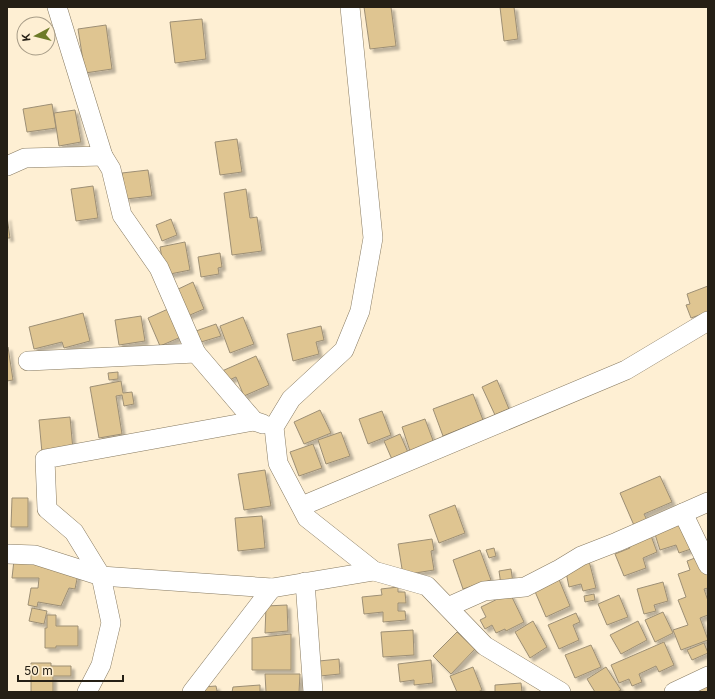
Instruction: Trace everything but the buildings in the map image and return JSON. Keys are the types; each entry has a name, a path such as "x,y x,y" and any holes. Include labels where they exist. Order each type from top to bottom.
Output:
{"street":[{"path":"57,7 103,156 111,169 122,215 159,268 196,353 254,421"},
{"path":"350,7 373,238 360,311 344,350 291,399 274,427 278,463 307,518 374,571 427,586 485,646 531,683 561,692"},
{"path":"7,166 25,158 103,156"},
{"path":"302,506 626,370 708,321"},
{"path":"28,361 196,353"},
{"path":"87,692 101,665 111,623 101,576 74,532 47,509 45,459 254,421 274,427"},
{"path":"448,607 484,591 525,587 581,556 617,542 708,502"},
{"path":"683,513 708,566"},
{"path":"7,554 35,555 101,576 272,588 374,571"},
{"path":"305,582 313,692"},
{"path":"192,692 272,588"},
{"path":"674,692 708,676"}]}
